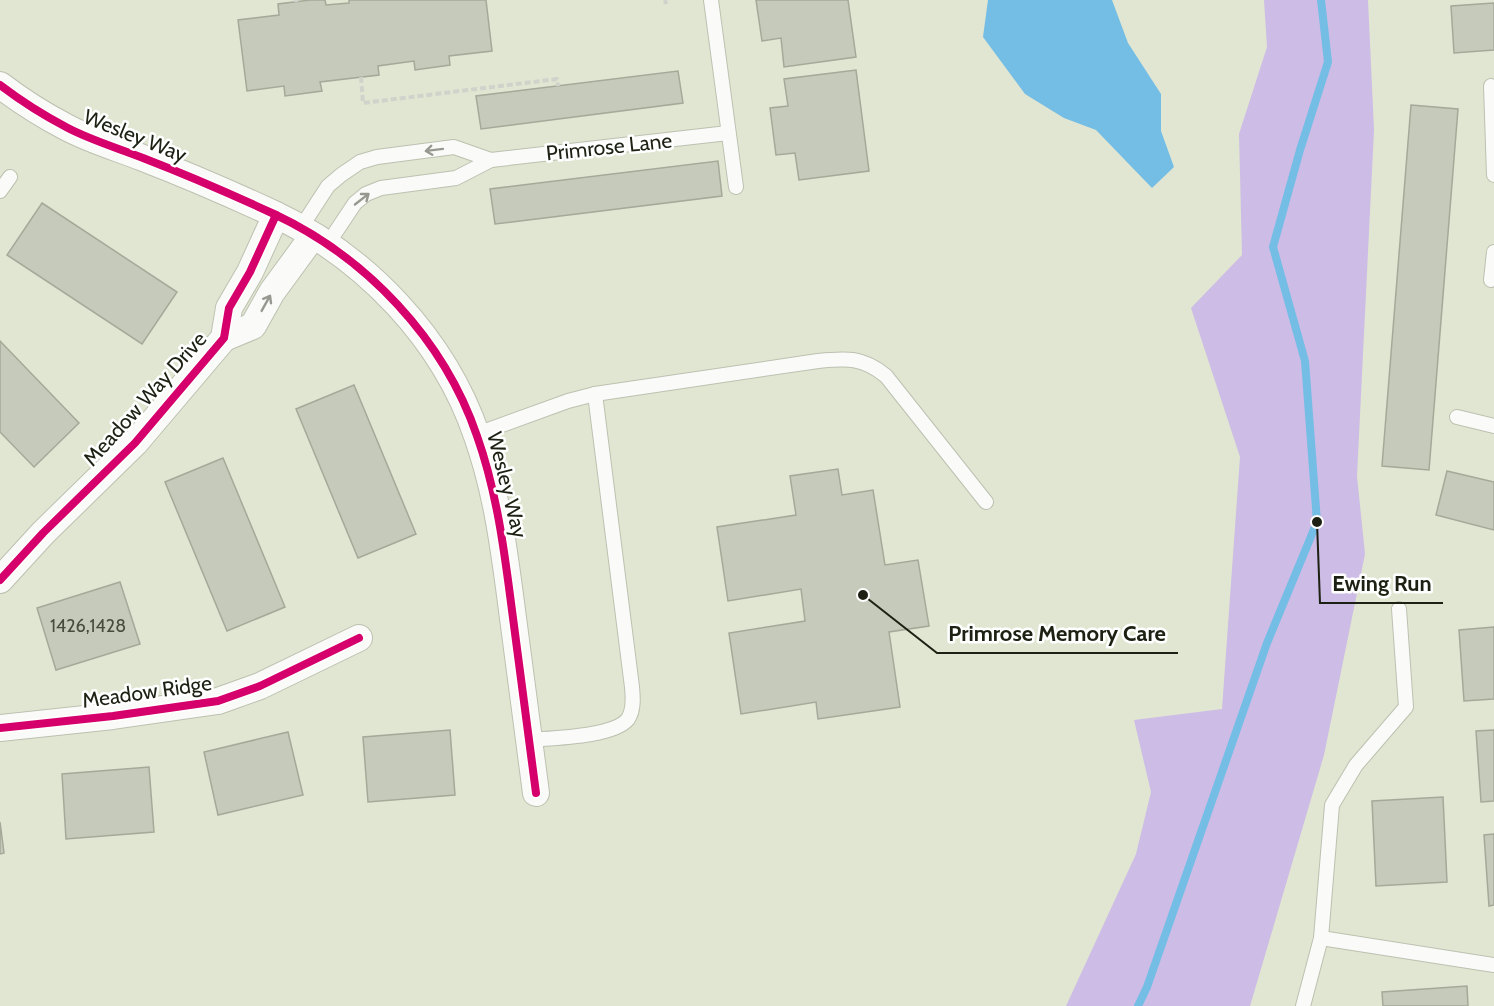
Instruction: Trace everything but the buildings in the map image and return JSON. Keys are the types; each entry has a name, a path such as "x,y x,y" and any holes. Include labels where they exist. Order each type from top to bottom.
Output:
{"street":[{"name":"Wesley Way","path":"0,85 29,106 69,129 182,173 276,215 314,236 351,261 390,298 425,337 452,379 477,434 492,486 505,555 536,793"},
{"name":"Meadow Way Drive","path":"224,338 230,308 250,272 276,215"},
{"name":"Meadow Way Drive","path":"0,580 135,443 224,338 253,326 272,292 314,236"},
{"name":"Meadow Ridge","path":"0,728 113,716 218,701 260,686 359,638"}],"lane":[{"path":"711,0 736,187"},
{"path":"1491,86 1494,175"},
{"name":"Primrose Lane","path":"314,236 366,194 381,188 456,178 490,160 728,134"},
{"name":"Primrose Lane","path":"314,236 328,186 360,162 377,157 454,147 490,160"},
{"path":"0,191 10,177"},
{"path":"1491,280 1494,252"},
{"path":"477,434 559,404 595,394 827,360 856,359 873,365 886,376 986,501"},
{"path":"529,740 616,728 628,719 633,705 595,394"},
{"path":"1457,417 1494,426"},
{"path":"1303,1006 1321,938 1332,805 1356,765 1406,707 1400,609"},
{"path":"1321,938 1494,965"}],"path":[{"path":"361,77 363,103 557,78 558,86"}],"shaded area":[{"path":"1264,0 1368,0 1374,130 1357,476 1365,554 1324,755 1250,1006 1066,1006 1136,854 1151,792 1134,720 1222,709 1240,457 1191,308 1242,255 1239,134 1267,47"}],"water":[{"path":"988,0 1112,0 1128,43 1161,94 1161,131 1174,167 1152,188 1096,130 1064,118 1025,94 983,37"}],"waterway":[{"path":"1138,1006 1147,987 1267,643 1317,522 1305,361 1273,247 1328,62 1321,0"}],"cycle path":[{"path":"0,85 41,113 75,132 209,185 308,232 340,253 370,278 423,334 463,400 477,436 496,503 536,793"},
{"path":"0,580 43,533 135,443 224,338 229,308 250,272 276,215"},
{"path":"0,728 113,716 218,701 260,686 359,638"}],"place":[{"name":"Ewing Run","path":"1317,522"},
{"name":"Primrose Memory Care","path":"863,595"}]}
